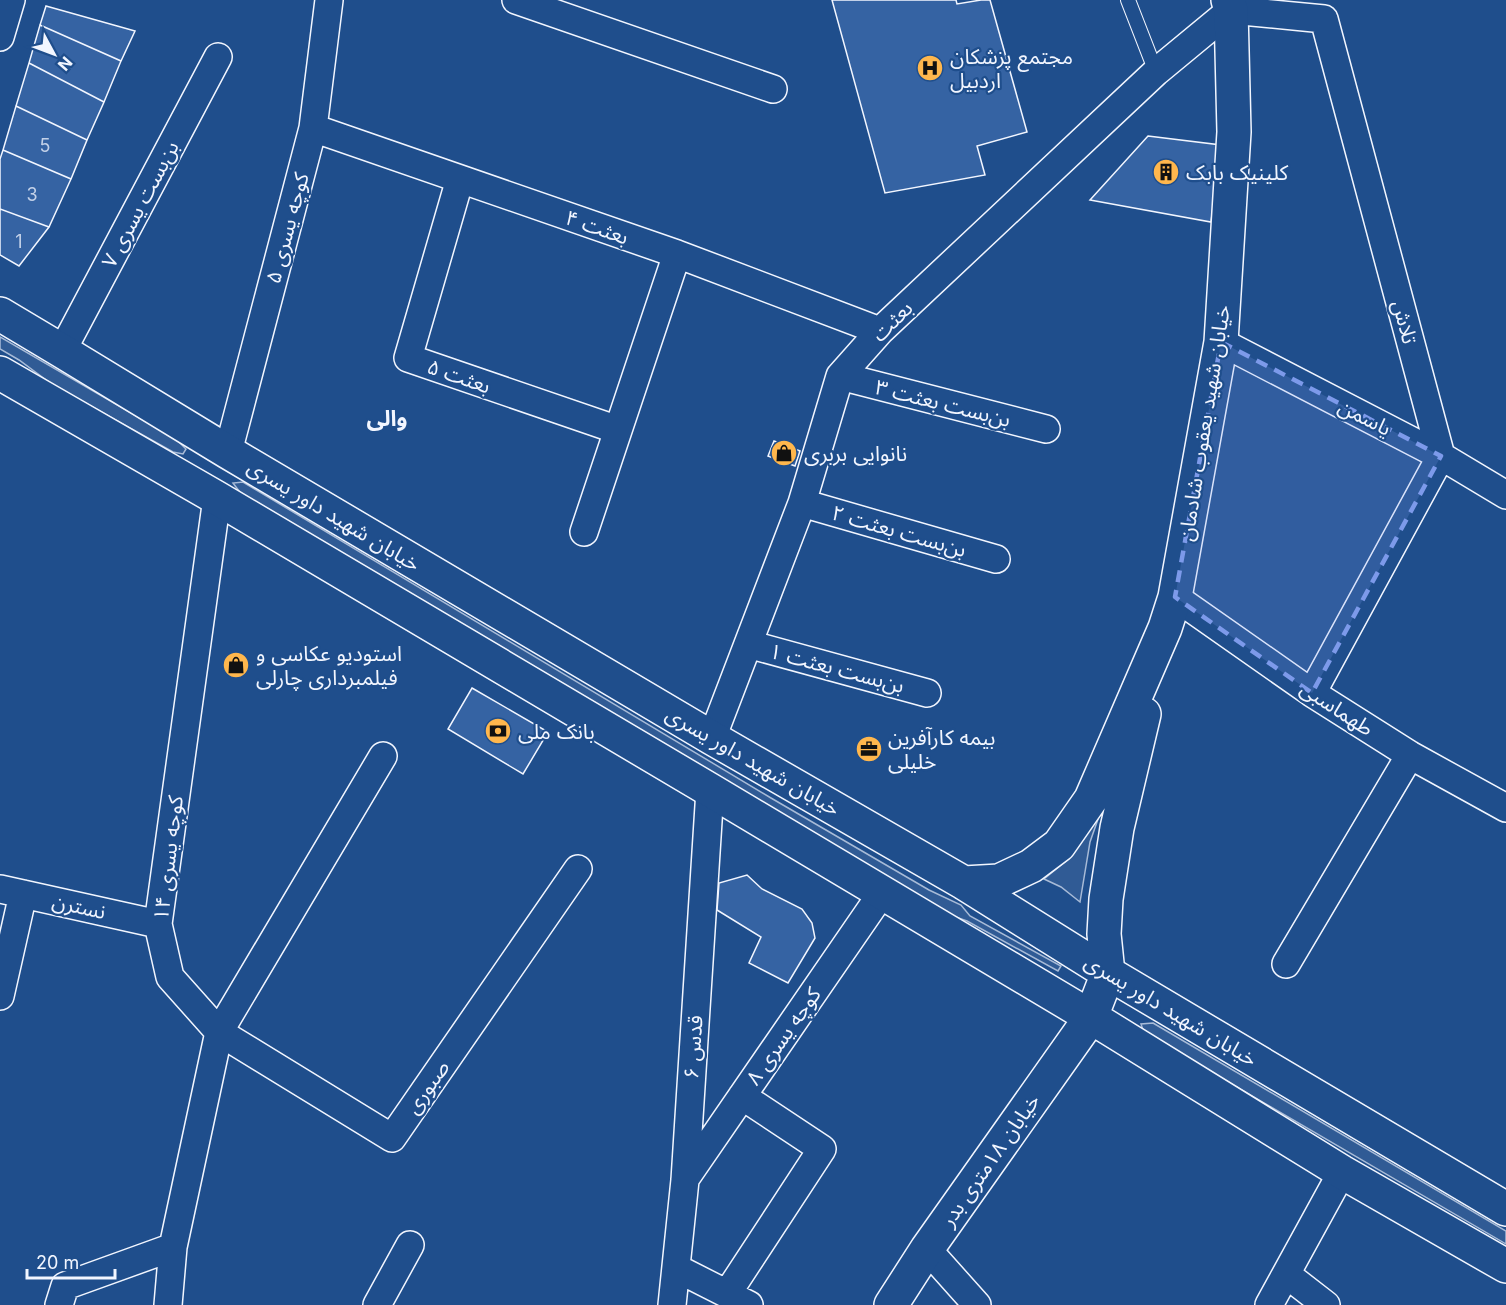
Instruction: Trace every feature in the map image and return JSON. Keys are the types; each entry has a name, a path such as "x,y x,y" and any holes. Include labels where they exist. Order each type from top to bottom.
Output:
{"main road":[{"name":"خیابان شهید یعقوب شادمان","path":"1108,973 1104,934 1106,898 1117,828 1165,628 1175,597 1221,342 1234,132 1229,5"},
{"name":"خیابان شهید داور یسری","path":"0,315 711,738 964,883 1108,973 1506,1209"},
{"path":"0,373 217,498 710,790 1091,1017 1342,1172 1506,1266"},
{"path":"217,498 228,452"},
{"name":"خیابان شهید یعقوب شادمان","path":"964,883 999,880 1031,866 1059,844 1090,799 1165,628"},
{"name":"خیابان ۱۸متری بدر","path":"891,1305 927,1249 1091,1017 1108,973"}],"street":[{"path":"0,38 11,0"},
{"name":"کوچه یسری ۵","path":"228,452 313,128 329,0"},
{"path":"516,0 773,89"},
{"name":"بعثت","path":"711,738 802,503 840,376 880,331 1229,5"},
{"name":"تلاش","path":"1229,5 1324,19 1441,456"},
{"name":"بن‌بست یسری ۷","path":"62,351 218,57"},
{"name":"بعثت ۴","path":"313,128 676,254 880,331"},
{"name":"بعثت ۵","path":"460,179 408,358 618,430"},
{"path":"584,532 676,254"},
{"name":"یاسمن","path":"1221,342 1441,456 1506,495"},
{"name":"بن‌بست بعثت ۳","path":"840,376 1046,429"},
{"path":"1312,693 1441,456"},
{"name":"کوچه یسری ۱۴","path":"217,498 158,924 170,977 219,1032"},
{"name":"بن‌بست بعثت ۲","path":"802,503 996,559"},
{"name":"طهماسبی","path":"1175,597 1312,693 1410,755 1506,807"},
{"name":"بن‌بست بعثت ۱","path":"748,644 927,693"},
{"path":"1286,964 1410,755"},
{"path":"168,1305 173,1247 219,1032 383,756"},
{"name":"قدس ۶","path":"672,1305 684,1179 710,790"},
{"name":"صبوری","path":"219,1032 392,1138 578,869"},
{"path":"0,996 12,891"},
{"name":"نسترن","path":"12,891 158,924"},
{"name":"کوچه یسری ۸","path":"684,1179 882,893"},
{"path":"676,1268 738,1299 822,1149 742,1096"},
{"path":"1269,1305 1342,1172"},
{"path":"377,1305 410,1245"},
{"path":"59,1305 65,1286 173,1247"},
{"path":"927,1249 976,1305"},
{"path":"1286,1274 1326,1305"}],"lane":[{"path":"1128,0 1156,72"}],"highlighted area":[{"path":"1221,342 1441,456 1312,693 1175,597"}],"shaded area":[{"path":"0,337 176,439 186,449 183,454 173,452 53,385 0,349"},
{"path":"243,482 771,798 929,890 961,905 970,916 1061,966 1058,971 967,921 947,914 242,495 233,483"},
{"path":"1111,782 1090,842 1080,902 1061,887 1044,879 1066,861 1087,833"},
{"path":"1153,1023 1506,1231 1506,1244 1144,1033 1141,1024"}],"building":[{"name":"مجتمع پزشکان اردبیل","path":"832,0 956,0 957,4 990,0 1027,132 977,146 985,175 885,193"},
{"path":"46,6 135,31 121,61 40,25"},
{"path":"40,25 121,61 104,102 29,63"},
{"path":"29,63 104,102 87,140 16,106"},
{"path":"16,106 87,140 71,179 3,150"},
{"name":"کلینیک بابک","path":"1148,136 1221,145 1211,222 1090,200"},
{"path":"3,150 71,179 49,227 0,209 0,159"},
{"path":"0,209 49,227 19,266 0,255"},
{"name":"نانوایی بربری","path":"774,441 800,451 795,466 768,456"},
{"name":"بانک ملی","path":"472,688 548,732 523,774 448,729"},
{"path":"747,875 762,889 802,909 812,923 815,938 788,983 749,963 761,937 717,910 719,883"}],"place":[{"name":"مجتمع پزشکان اردبیل","path":"930,68"},
{"name":"کلینیک بابک","path":"1166,172"},
{"name":"نانوایی بربری","path":"784,453"},
{"name":"استودیو عکاسی و فیلمبرداری چارلی","path":"236,665"},
{"name":"بانک ملی","path":"498,731"},
{"name":"بیمه کارآفرین خلیلی","path":"869,749"}],"district":[{"name":"والی","path":"387,418"}]}
